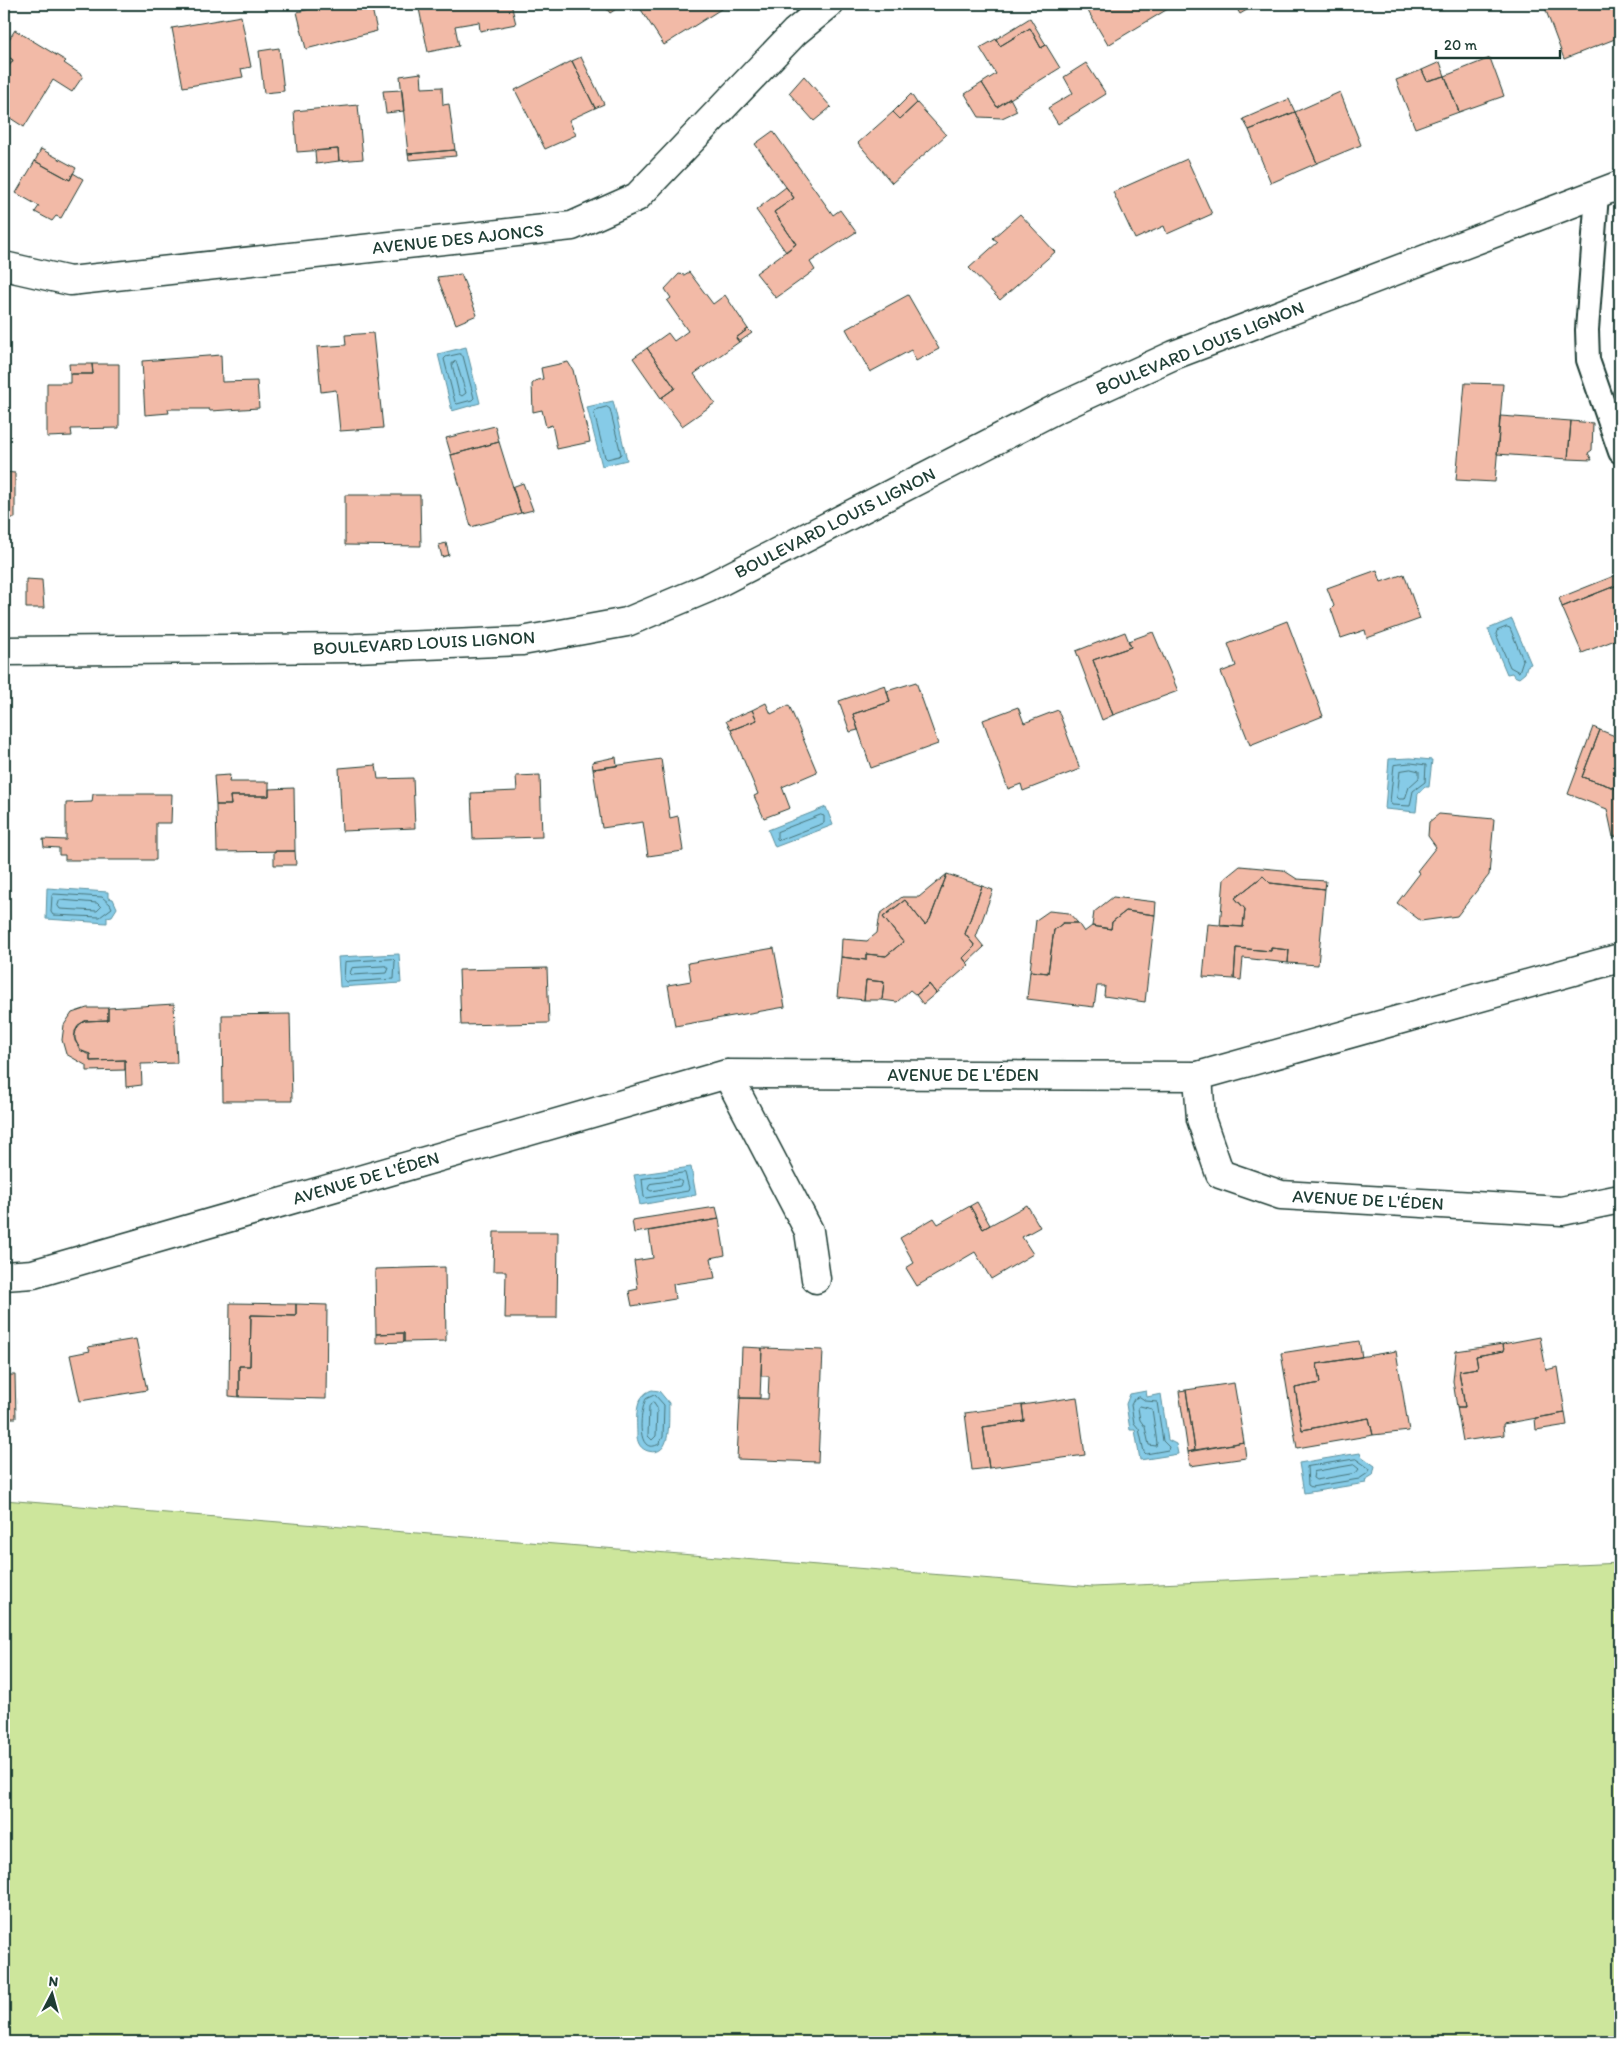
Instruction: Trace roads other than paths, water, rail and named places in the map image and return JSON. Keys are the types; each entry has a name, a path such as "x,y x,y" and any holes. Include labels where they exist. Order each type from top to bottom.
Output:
{"street":[{"name":"AVENUE DES AJONCS","path":"4,266 70,281 572,226 637,197 795,32 829,4"},
{"name":"BOULEVARD LOUIS LIGNON","path":"4,651 354,648 522,641 627,622 708,588 1054,410 1174,355 1609,190"},
{"name":"AVENUE DE L'ÉDEN","path":"4,1276 33,1274 728,1074 1198,1076 1620,958"},
{"path":"728,1074 809,1231 816,1279"},
{"name":"AVENUE DE L'ÉDEN","path":"1198,1076 1201,1119 1220,1174 1281,1195 1562,1210 1620,1199"}],"lane":[{"path":"1609,190 1587,330 1588,360 1620,452"}],"water":[{"path":"466,347 480,403 452,411 438,354"},
{"path":"613,401 627,460 602,466 587,407"},
{"path":"1512,619 1531,664 1527,666 1525,673 1519,678 1512,673 1507,674 1488,629"},
{"path":"1411,758 1432,760 1429,787 1425,787 1418,793 1416,812 1385,809 1389,759"},
{"path":"826,807 833,825 775,847 768,830"},
{"path":"47,888 108,892 108,898 113,899 117,908 112,916 107,917 107,923 46,919"},
{"path":"399,954 401,983 340,987 338,957"},
{"path":"691,1167 696,1195 640,1205 634,1175"},
{"path":"652,1390 659,1391 669,1403 667,1436 662,1449 656,1452 643,1449 637,1437 637,1409 642,1397"},
{"path":"1146,1391 1147,1397 1161,1394 1168,1440 1176,1444 1178,1454 1140,1460 1135,1430 1130,1430 1126,1404 1130,1394"},
{"path":"1360,1453 1361,1456 1375,1466 1373,1475 1365,1480 1366,1483 1304,1493 1299,1463"}]}
